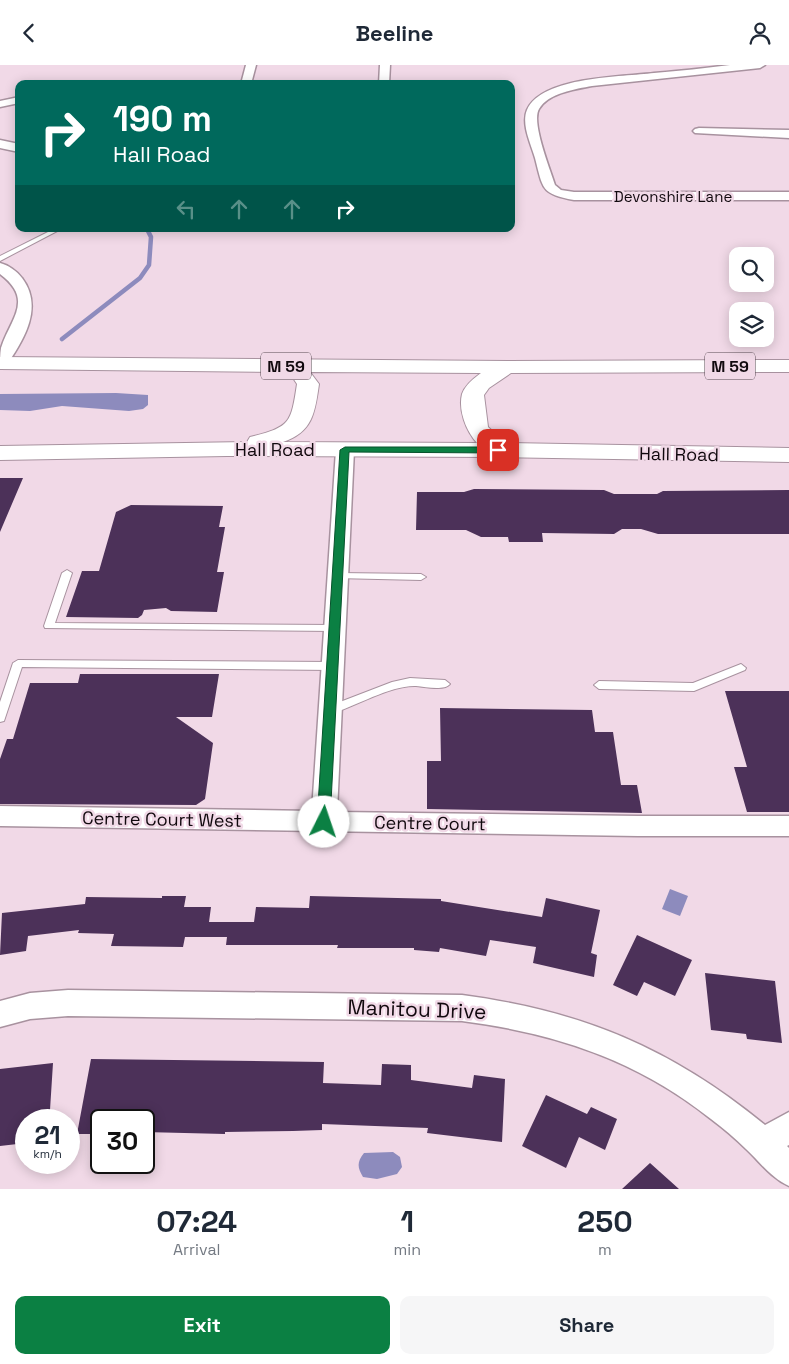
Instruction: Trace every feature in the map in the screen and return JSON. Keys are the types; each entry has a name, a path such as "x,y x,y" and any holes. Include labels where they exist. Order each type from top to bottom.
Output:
{"highway":[{"name":"M 59","path":"0,363 507,367 789,366"},
{"path":"227,449 277,438 290,432 298,425 303,417 308,384 299,371 288,366"},
{"path":"498,450 479,433 475,424 473,397 475,390 482,383 507,367"},
{"name":"Hall Road","path":"0,453 227,449 498,450 789,455"}],"street":[{"path":"247,80 251,65"},
{"path":"384,80 385,65"},
{"name":"Devonshire Lane","path":"760,65 593,83 569,88 547,96 534,107 530,119 549,186 557,193 584,196 789,196"},
{"path":"0,104 15,101"},
{"path":"699,131 789,134"},
{"path":"0,144 15,147"},
{"path":"0,267 18,282 27,302 18,330 0,363"},
{"path":"324,822 345,450"},
{"name":"Centre Court West","path":"0,816 324,822"},
{"name":"Centre Court","path":"324,822 789,826"},
{"name":"Manitou Drive","path":"0,1013 30,1006 68,1003 462,1008 503,1012 555,1025 598,1040 643,1061 777,1135 789,1170"}],"lane":[{"path":"0,259 52,232"},
{"path":"66,573 48,625 335,628"},
{"path":"338,576 421,577"},
{"path":"0,717 18,663 333,666"},
{"path":"599,685 694,687 741,667"},
{"path":"331,709 396,685 410,682 445,684"}],"water":[{"path":"116,393 148,395 148,405 143,409 129,411 62,406 30,411 0,410 0,394"},
{"path":"670,889 688,896 680,916 662,909"},
{"path":"393,1152 400,1157 402,1167 397,1174 377,1179 363,1177 359,1165 364,1153"}],"building":[{"path":"0,478 23,478 0,532"},
{"path":"474,489 604,490 614,494 657,494 663,491 789,490 789,534 658,534 641,529 622,529 614,534 542,533 543,542 509,542 508,537 481,537 466,530 416,530 417,492 464,492"},
{"path":"131,505 223,506 219,527 225,527 217,572 224,572 217,612 171,611 166,608 144,610 138,618 66,617 82,571 99,571 116,512"},
{"path":"80,674 219,674 212,717 176,717 213,743 205,799 196,805 0,804 0,759 7,739 13,739 30,683 78,683"},
{"path":"725,691 789,691 789,812 747,812 734,767 747,767"},
{"path":"440,708 592,710 595,732 613,732 621,785 637,785 642,813 427,809 427,761 441,761"},
{"path":"162,896 186,896 184,907 211,907 209,922 254,922 256,907 309,908 310,896 441,899 441,901 542,917 546,898 600,910 591,953 597,955 594,977 533,963 536,947 490,940 486,956 440,948 439,952 414,950 414,948 337,948 338,945 226,945 227,937 185,937 183,947 111,946 114,934 78,933 79,930 28,936 26,951 0,955 2,913 85,904 86,897 162,898"},
{"path":"637,935 692,960 675,996 644,982 637,996 613,985"},
{"path":"705,973 775,981 782,1043 747,1039 746,1034 711,1030"},
{"path":"91,1059 324,1062 323,1083 381,1085 382,1064 411,1065 411,1080 472,1088 474,1075 505,1079 502,1142 427,1133 428,1128 322,1124 322,1130 225,1132 225,1134 155,1132 155,1109 90,1109 90,1134 80,1134 80,1118"},
{"path":"53,1063 50,1109 15,1109 15,1144 0,1146 0,1069"},
{"path":"546,1095 587,1114 591,1107 617,1119 605,1150 579,1137 566,1168 522,1146"},
{"path":"650,1163 679,1189 622,1189"}],"waterway":[{"path":"62,339 140,278 149,265 151,237 148,232"}],"route":[{"path":"324,822 345,450 498,450"}]}
